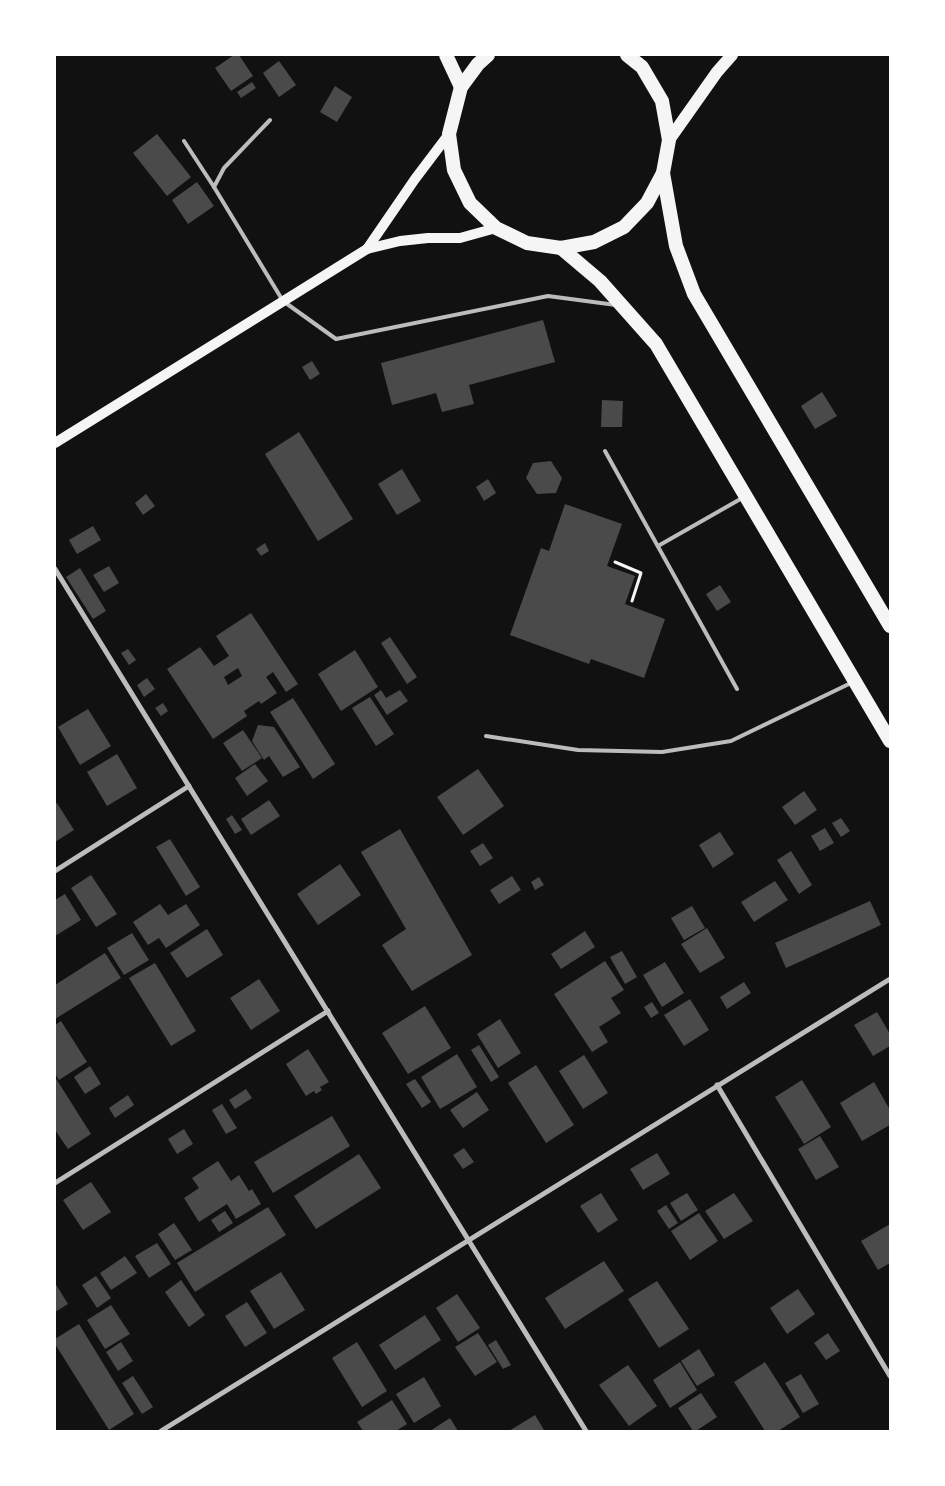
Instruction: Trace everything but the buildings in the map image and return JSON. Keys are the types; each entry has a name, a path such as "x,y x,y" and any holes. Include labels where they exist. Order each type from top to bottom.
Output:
{"highway":[{"path":"446,55 461,87"},
{"path":"488,55 478,64 461,87 450,134 454,170 470,203 496,228 527,243 561,248 594,242 624,227 647,203 663,173"},
{"path":"627,55 642,67 662,101 668,140 663,173 676,246 694,294 890,626"},
{"path":"561,248 600,281 656,344 890,741"}],"main road":[{"path":"668,140 716,72 732,55"},
{"path":"367,249 414,179 450,134"},
{"path":"55,443 367,249 410,240 460,238 496,228"}],"street":[{"path":"55,569 586,1431"},
{"path":"55,871 189,786"},
{"path":"161,1431 890,979"},
{"path":"55,1183 328,1011"},
{"path":"717,1085 890,1376"}],"lane":[{"path":"214,187 224,168 270,120"},
{"path":"184,141 283,301 336,340 548,296 624,306"},
{"path":"605,451 737,689"},
{"path":"658,546 746,496"},
{"path":"486,736 578,750 662,752 731,741 855,681"}],"path":[{"path":"615,562 641,573 632,601"}]}
